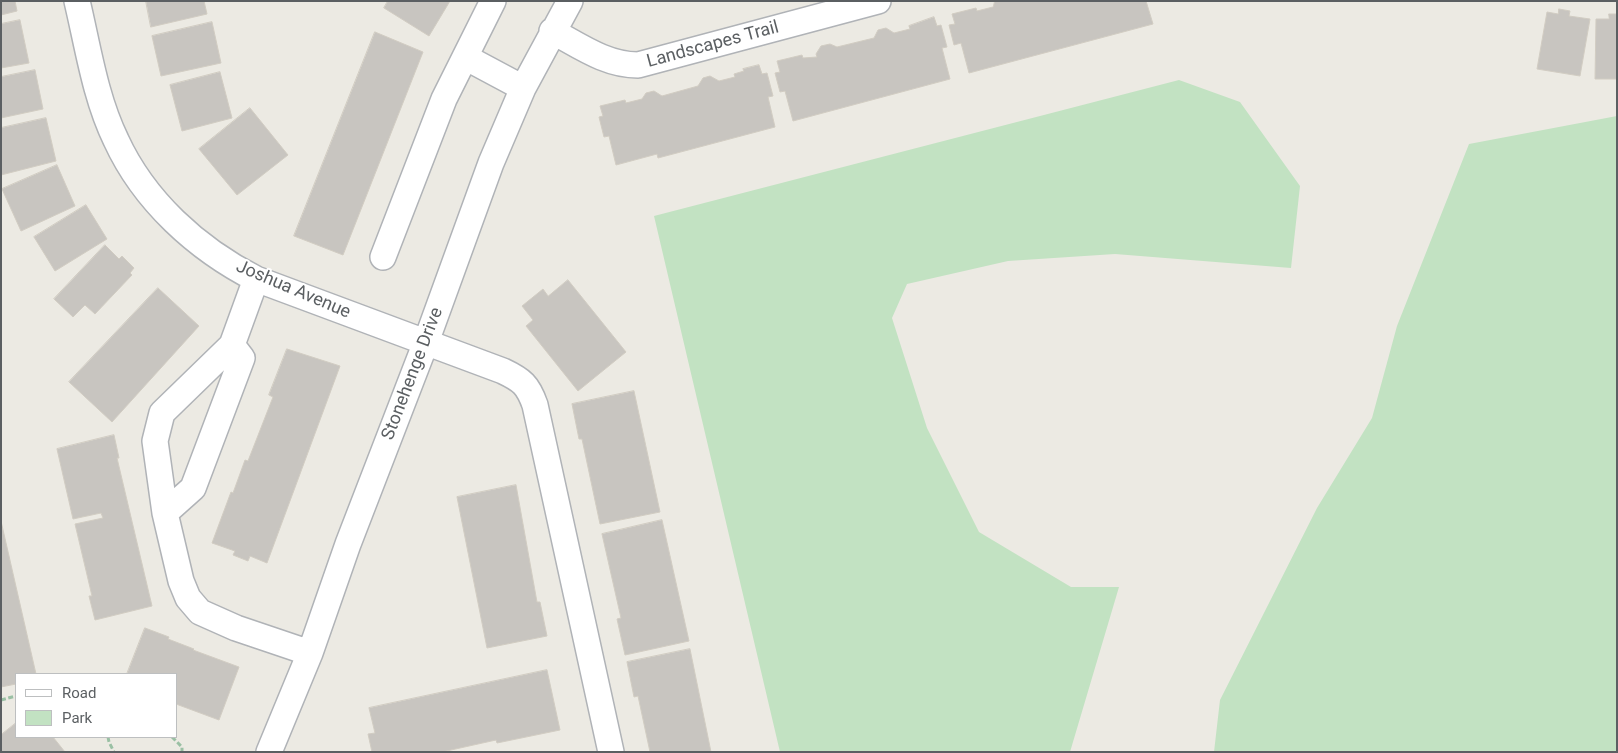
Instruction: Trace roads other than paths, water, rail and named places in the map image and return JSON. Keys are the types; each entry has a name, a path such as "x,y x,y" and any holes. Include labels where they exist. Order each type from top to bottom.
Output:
{"street":[{"name":"Joshua Avenue","path":"77,1 102,101 116,140 129,164 163,210 183,229 213,253 238,270 256,279 426,342 516,377 524,383 535,405 611,752"},
{"path":"383,257 444,99 493,1"},
{"name":"Stonehenge Drive","path":"269,752 310,653 348,544 426,342 491,163 523,88 552,31 570,1"},
{"name":"Landscapes Trail","path":"552,31 611,62 624,65 638,65 878,1"},
{"path":"465,57 523,88"},
{"path":"256,279 232,345 162,413 155,441 165,513 181,581 188,598 200,612 236,628 310,653"},
{"path":"165,513 193,488 242,358 232,345"}]}
